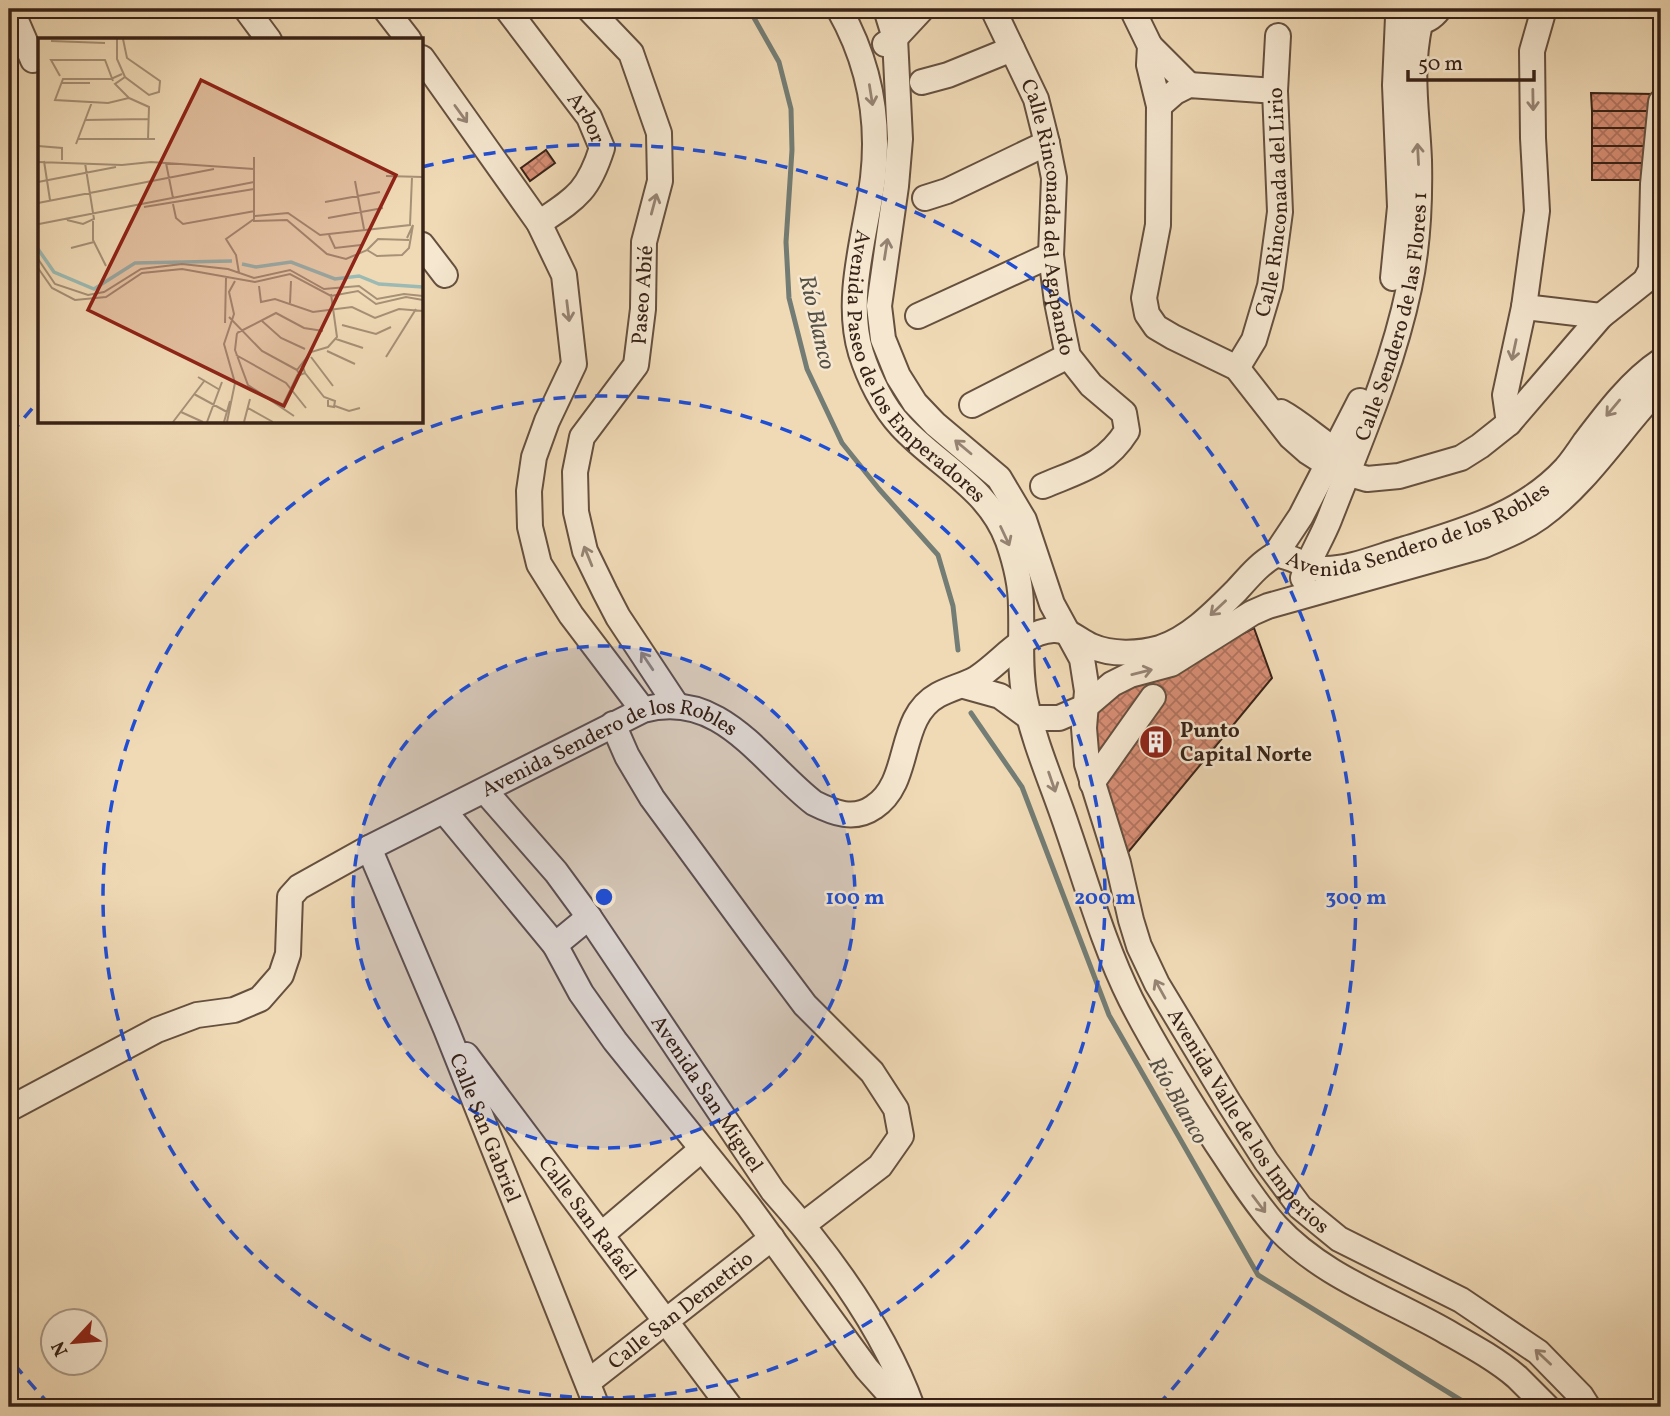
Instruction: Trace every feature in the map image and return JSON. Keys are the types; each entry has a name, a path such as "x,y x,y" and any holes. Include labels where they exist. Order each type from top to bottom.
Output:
{"street":[{"path":"11,9 33,60"},
{"path":"246,9 268,38"},
{"path":"385,9 404,38"},
{"name":"Arbor","path":"507,9 589,117 602,148 594,174 577,197 539,223"},
{"name":"Paseo Abié","path":"589,9 631,53 659,132 660,181 644,242 643,310 636,365 582,437 575,472 576,512 585,551 605,593 677,706"},
{"name":"Avenida Paseo de los Emperadores","path":"839,9 858,47 872,96 876,140 873,181 860,248 855,307 860,350 877,391 898,424 925,449 960,475 988,504 1008,539 1022,603 1022,681 1030,718"},
{"name":"Avenida Paseo de los Emperadores","path":"886,9 894,38 900,139 879,306 884,339 898,376 915,403 935,424 999,478 1014,500 1036,551 1052,604 1082,659 1087,691 1084,707"},
{"path":"858,47 873,49 894,38 922,9"},
{"name":"Calle Rinconada del Agapando","path":"993,9 1036,99 1048,143 1054,178 1051,255 1068,356 1091,385 1124,413 1126,431 1109,455 1097,463 1043,486"},
{"path":"1132,9 1150,46 1189,85 1175,92 1159,106"},
{"path":"1509,423 1504,396 1524,307 1537,211 1532,51 1544,9"},
{"name":"Calle Sendero de las Flores 1","path":"1298,597 1307,565 1323,535 1340,462 1377,350 1394,278 1401,207 1395,85 1412,14"},
{"path":"1275,91 1278,36"},
{"path":"1150,46 1149,65 1159,106 1158,225 1144,298 1147,314 1156,327 1164,332 1237,368 1263,402 1296,421 1340,462 1378,480 1461,458 1480,446 1509,423 1601,316 1644,281 1651,270 1653,184 1661,102"},
{"path":"922,82 948,75 1012,49"},
{"path":"424,61 539,223 564,275 574,365 547,421 534,457 529,491 530,527 539,564 570,615 643,710"},
{"name":"Calle Rinconada del Lirio","path":"1189,85 1275,91 1280,212 1270,286 1254,340 1237,368"},
{"path":"925,198 947,191 1048,143"},
{"path":"424,248 445,275"},
{"path":"918,316 1051,255"},
{"path":"1524,307 1601,316"},
{"path":"972,405 1068,356"},
{"name":"Avenida Sendero de los Robles","path":"9,1109 157,1030 197,1015 234,1010 260,999 281,975 288,954 290,897 299,887 369,848 643,710 677,706 717,718 738,732 814,803 847,815 871,809 886,799 894,787 915,718 939,694 964,686 1020,643 1041,632 1065,631 1093,646 1111,651 1134,652 1161,648 1197,627 1251,574 1275,555 1289,557 1321,570 1348,565 1480,525 1526,502 1552,482 1568,466 1629,388 1661,361"},
{"name":"Avenida Sendero de los Robles","path":"1030,718 1059,718 1084,707 1119,680 1171,664 1230,626 1268,606 1482,546 1537,519 1582,479 1661,386"},
{"path":"547,421 582,437"},
{"name":"Calle Sendero de las Flores 1","path":"1275,555 1340,462"},
{"path":"1301,516 1323,535 1332,553 1348,565"},
{"path":"1251,574 1254,589 1268,606"},
{"path":"570,615 605,593"},
{"path":"964,686 1000,696 1030,718"},
{"path":"1092,783 1153,697"},
{"name":"Avenida Valle de los Imperios","path":"1084,707 1084,746 1092,783 1111,840 1139,946 1181,1025 1266,1161 1300,1207 1339,1238 1461,1300 1538,1352 1581,1396 1588,1407"},
{"name":"Avenida Valle de los Imperios","path":"1030,718 1110,951 1131,1000 1202,1122 1276,1227 1321,1266 1376,1297 1444,1330 1517,1377 1547,1407"},
{"path":"613,724 627,756 667,819 805,1005 872,1072 896,1109 901,1136 880,1166 803,1225"},
{"name":"Avenida San Miguel","path":"485,791 556,872 589,917 773,1191 803,1225 845,1283 878,1332 912,1407"},
{"name":"Avenida San Miguel","path":"445,811 555,945 581,993 615,1041 749,1207 867,1369 901,1407"},
{"name":"Calle San Gabriel","path":"369,848 446,1030 597,1407"},
{"path":"555,945 589,917"},
{"name":"Calle San Rafaél","path":"446,1030 730,1407"},
{"path":"660,1097 692,1071"},
{"path":"601,1236 702,1149"},
{"path":"1241,1180 1266,1161"},
{"path":"749,1207 773,1191"},
{"name":"Calle San Demetrio","path":"588,1382 772,1238"},
{"path":"820,1304 845,1283"},
{"path":"1444,1330 1461,1300"}],"building":[{"path":"1591,93 1654,94 1652,111 1592,111"},
{"path":"1592,111 1652,111 1651,128 1592,128"},
{"path":"1592,128 1651,128 1651,146 1592,146"},
{"path":"1592,146 1651,146 1651,163 1592,163"},
{"path":"546,150 555,163 530,181 521,168"},
{"path":"1592,163 1651,163 1651,180 1592,180"},
{"name":"Punto Capital Norte","path":"1254,628 1272,678 1125,856 1093,755 1095,708 1139,679 1215,648"}],"waterway":[{"name":"Río Blanco","path":"749,9 779,62 791,109 792,150 786,242 789,298 807,369 842,443 938,555 953,606 958,650"},
{"name":"Río Blanco","path":"971,713 1022,787 1109,1015 1258,1275 1472,1407"}],"place":[{"name":"Punto Capital Norte","path":"1156,742"}]}
